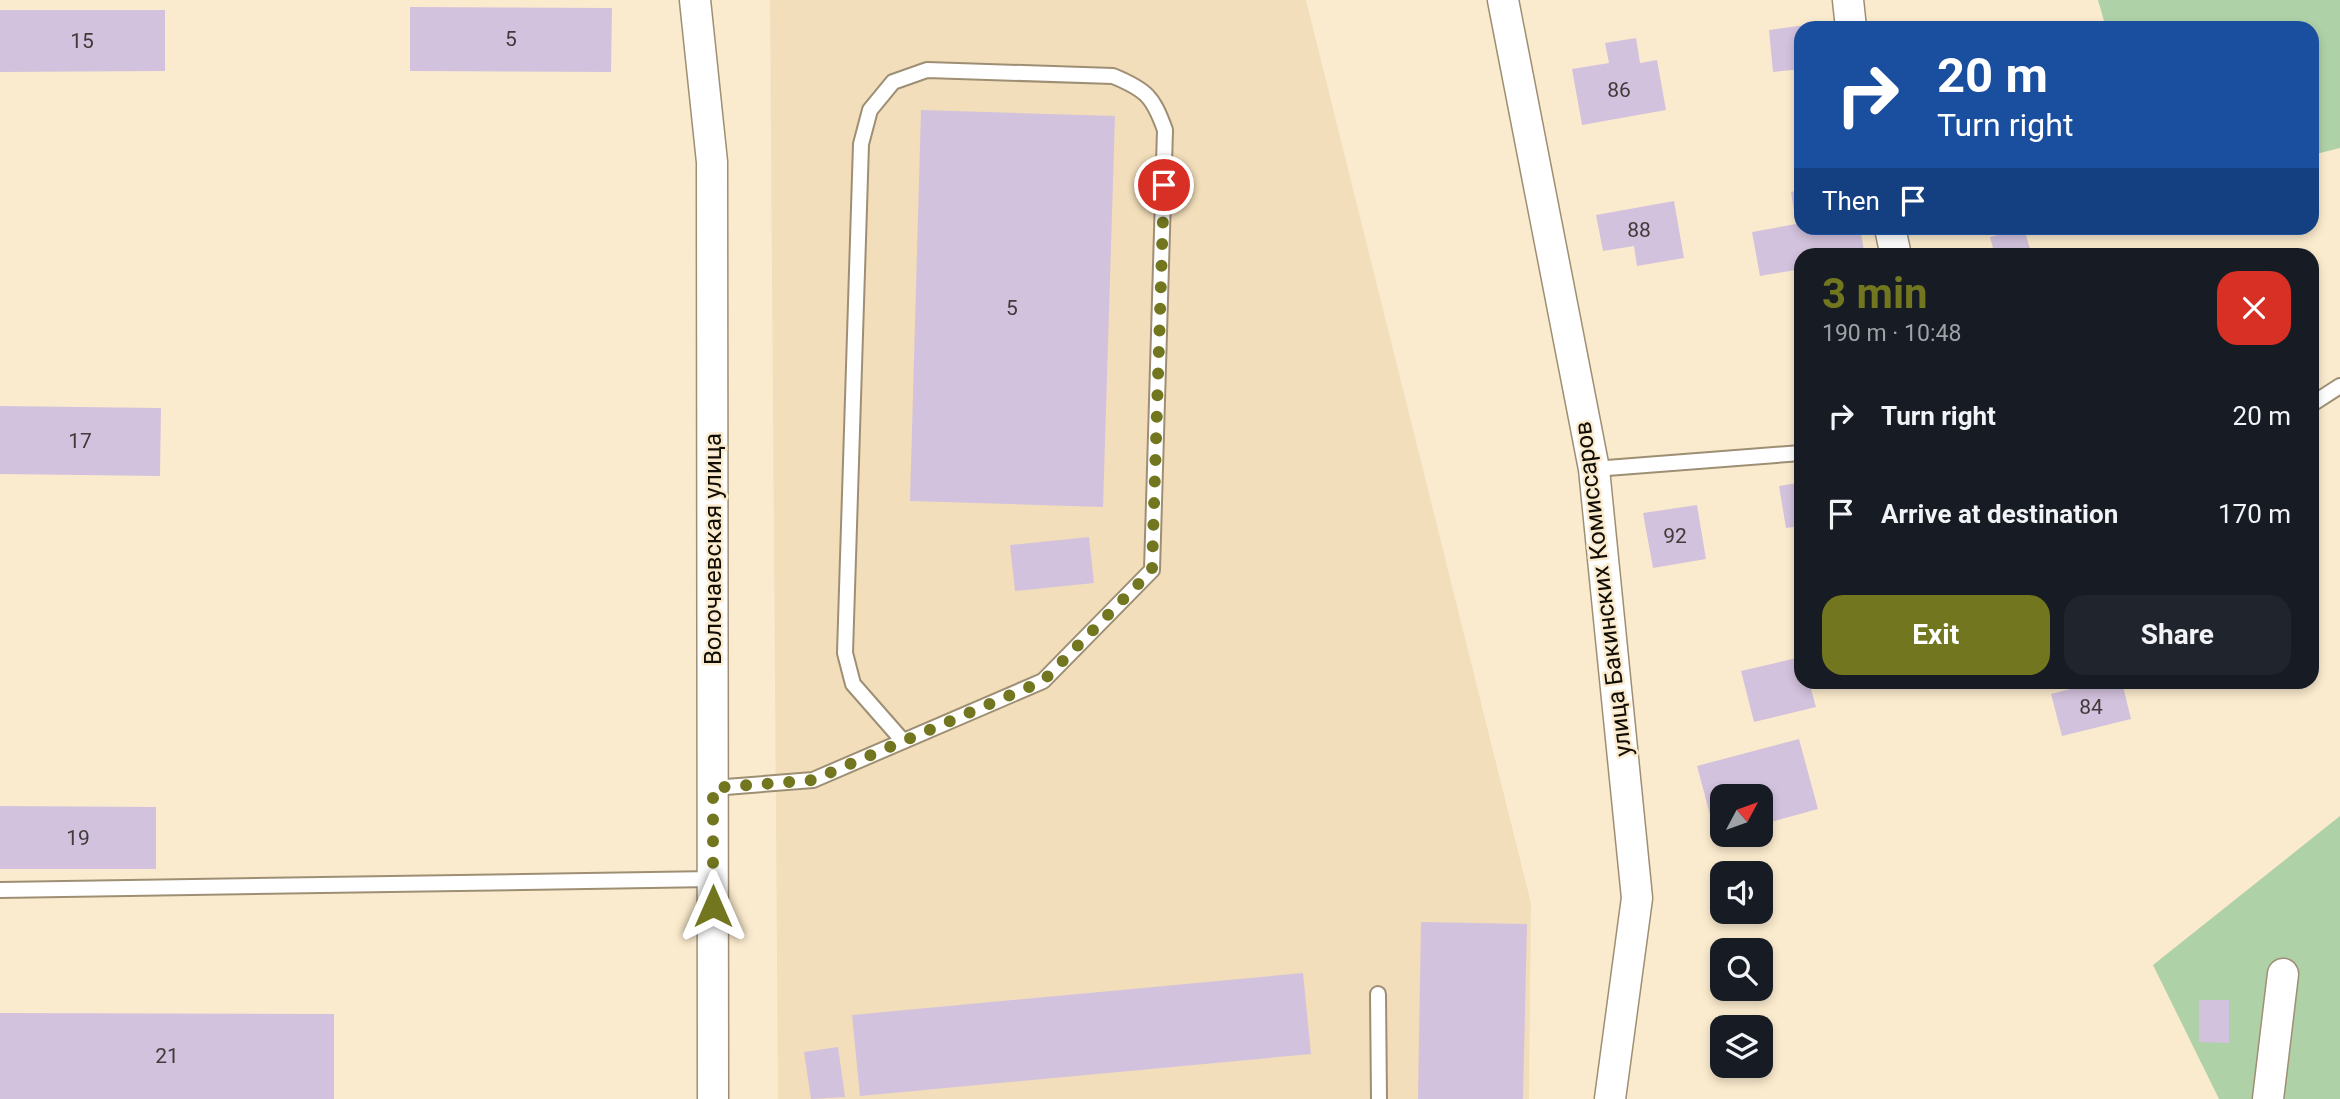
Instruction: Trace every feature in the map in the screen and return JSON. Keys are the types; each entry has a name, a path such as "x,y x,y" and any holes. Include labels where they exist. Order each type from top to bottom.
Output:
{"street":[{"name":"Волочаевская улица","path":"695,0 712,162 713,1099"},
{"name":"улица Бакинских Комиссаров","path":"1503,0 1594,469 1637,898 1611,1099"},
{"path":"1848,0 1850,21"},
{"path":"2268,1099 2283,974"}],"lane":[{"path":"713,788 813,780 904,741 1043,681 1152,570 1165,131 1155,102 1139,87 1113,76 927,71 892,82 870,110 860,144 845,653 853,684 904,741"},
{"path":"2319,400 2340,386"},
{"path":"1594,469 1794,454"},
{"path":"0,890 713,878"},
{"path":"1378,994 1378,1099"}],"shaded area":[{"path":"770,0 1306,0 1531,903 1529,1099 778,1099"}],"green space":[{"path":"2098,0 2340,0 2340,148 2319,153 2319,21 2104,21"},
{"path":"2340,816 2340,1099 2219,1099 2153,965"}],"building":[{"path":"410,7 612,8 611,72 410,71"},
{"path":"0,10 165,10 165,71 0,72"},
{"path":"1794,27 1794,70 1773,72 1769,30"},
{"path":"1636,38 1640,63 1657,60 1666,110 1582,125 1572,69 1609,63 1605,43"},
{"path":"921,110 1115,116 1103,507 910,501"},
{"path":"1674,201 1684,258 1637,266 1634,246 1603,251 1596,215"},
{"path":"1794,224 1794,235 1861,235 1864,248 1794,248 1794,270 1760,276 1752,232"},
{"path":"2026,235 2030,248 1993,248 1990,237"},
{"path":"0,406 161,408 160,476 0,474"},
{"path":"1794,484 1794,527 1786,528 1779,486"},
{"path":"1697,505 1706,559 1653,568 1643,513"},
{"path":"1089,537 1094,583 1015,591 1010,545"},
{"path":"1794,659 1794,689 1811,689 1816,707 1754,722 1741,671"},
{"path":"2071,689 2124,689 2131,719 2062,736 2051,694"},
{"path":"1799,739 1818,809 1773,821 1773,784 1710,784 1710,815 1697,766"},
{"path":"0,806 156,807 156,869 0,869"},
{"path":"1421,922 1527,924 1523,1099 1418,1099"},
{"path":"1303,973 1311,1054 860,1096 852,1015"},
{"path":"2199,1000 2229,1000 2229,1043 2199,1042"},
{"path":"0,1013 334,1014 334,1099 0,1099"},
{"path":"838,1047 845,1097 811,1099 804,1052"}],"route":[{"path":"713,906 713,788 813,780 1043,681 1152,570 1164,185"}]}
